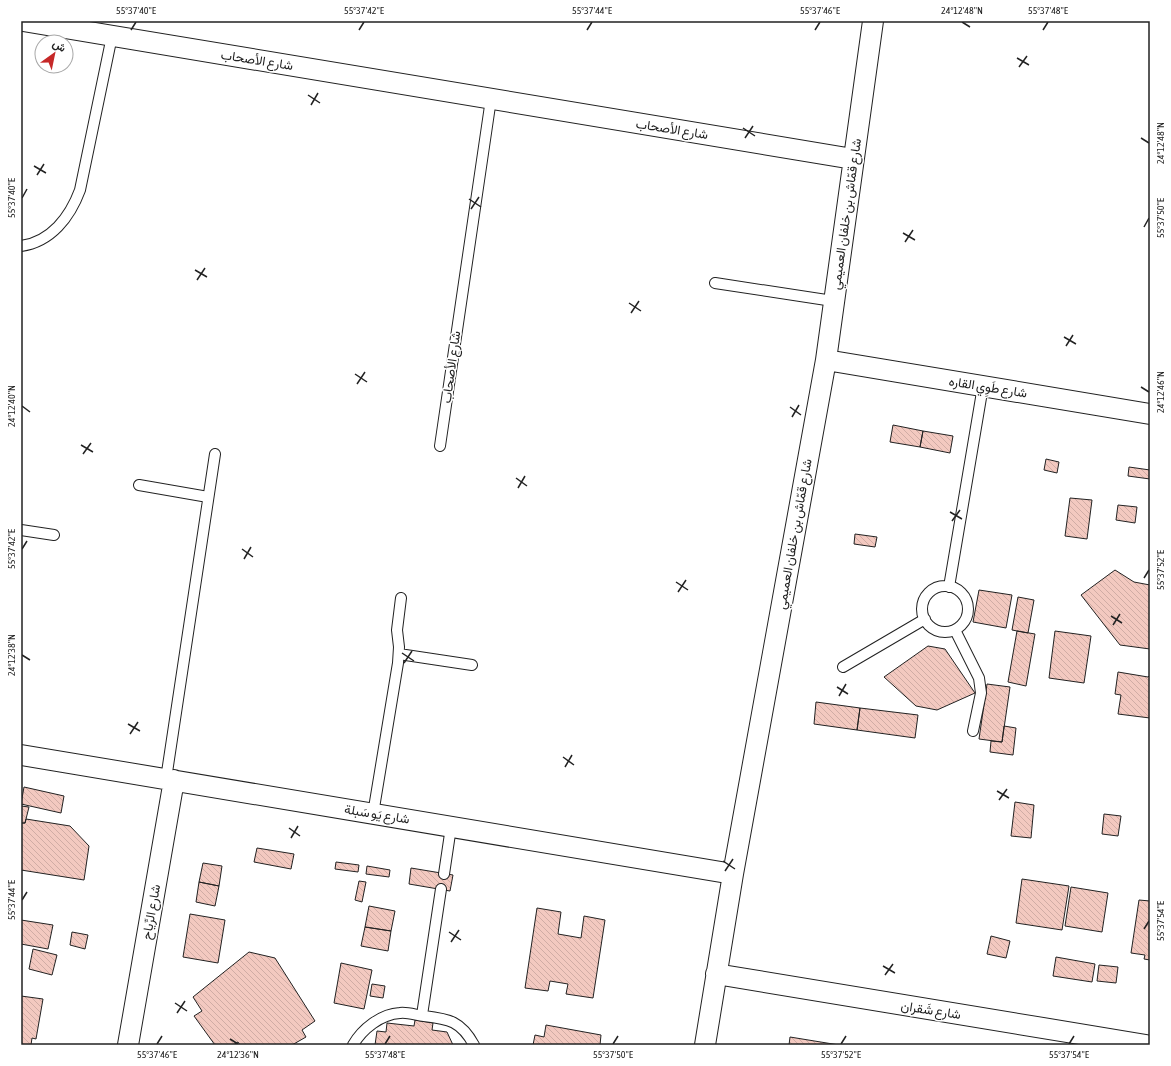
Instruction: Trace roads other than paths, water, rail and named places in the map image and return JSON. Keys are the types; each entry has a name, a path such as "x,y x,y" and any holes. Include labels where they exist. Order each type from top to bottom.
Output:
{"street":[{"name":"شارع الأصحاب","path":"23,21 853,159"},
{"name":"شارع قمّاش بن خلفان العميمي","path":"705,1045 733,874 826,360 873,21"},
{"name":"شارع طَوِي القاره","path":"826,360 1150,414"},
{"name":"شارع يَو سَبلة","path":"21,755 733,874"},
{"name":"شارع الرِّياح","path":"128,1045 170,779"},
{"name":"شارع شَقران","path":"716,974 1146,1045"}],"lane":[{"path":"21,246 30,245 44,238 57,228 67,217 75,204 80,190 112,36"},
{"name":"شارع الأصحاب","path":"440,446 491,99"},
{"path":"714,283 833,301"},
{"path":"949,587 983,386"},
{"path":"170,779 215,454"},
{"path":"139,485 208,497"},
{"path":"21,530 54,535"},
{"path":"949,587 957,590 963,595 968,607 966,619 962,626 955,630 946,632 937,631 924,619 922,610 923,602 933,589 949,587"},
{"path":"373,814 399,654 397,630 401,598"},
{"path":"843,667 924,619"},
{"path":"955,630 979,678 980,693 973,731"},
{"path":"399,654 472,665"},
{"path":"444,874 451,826"},
{"path":"422,1015 441,889"},
{"path":"353,1045 367,1027 388,1016 400,1012 445,1018 457,1024 467,1033 474,1045"}]}
